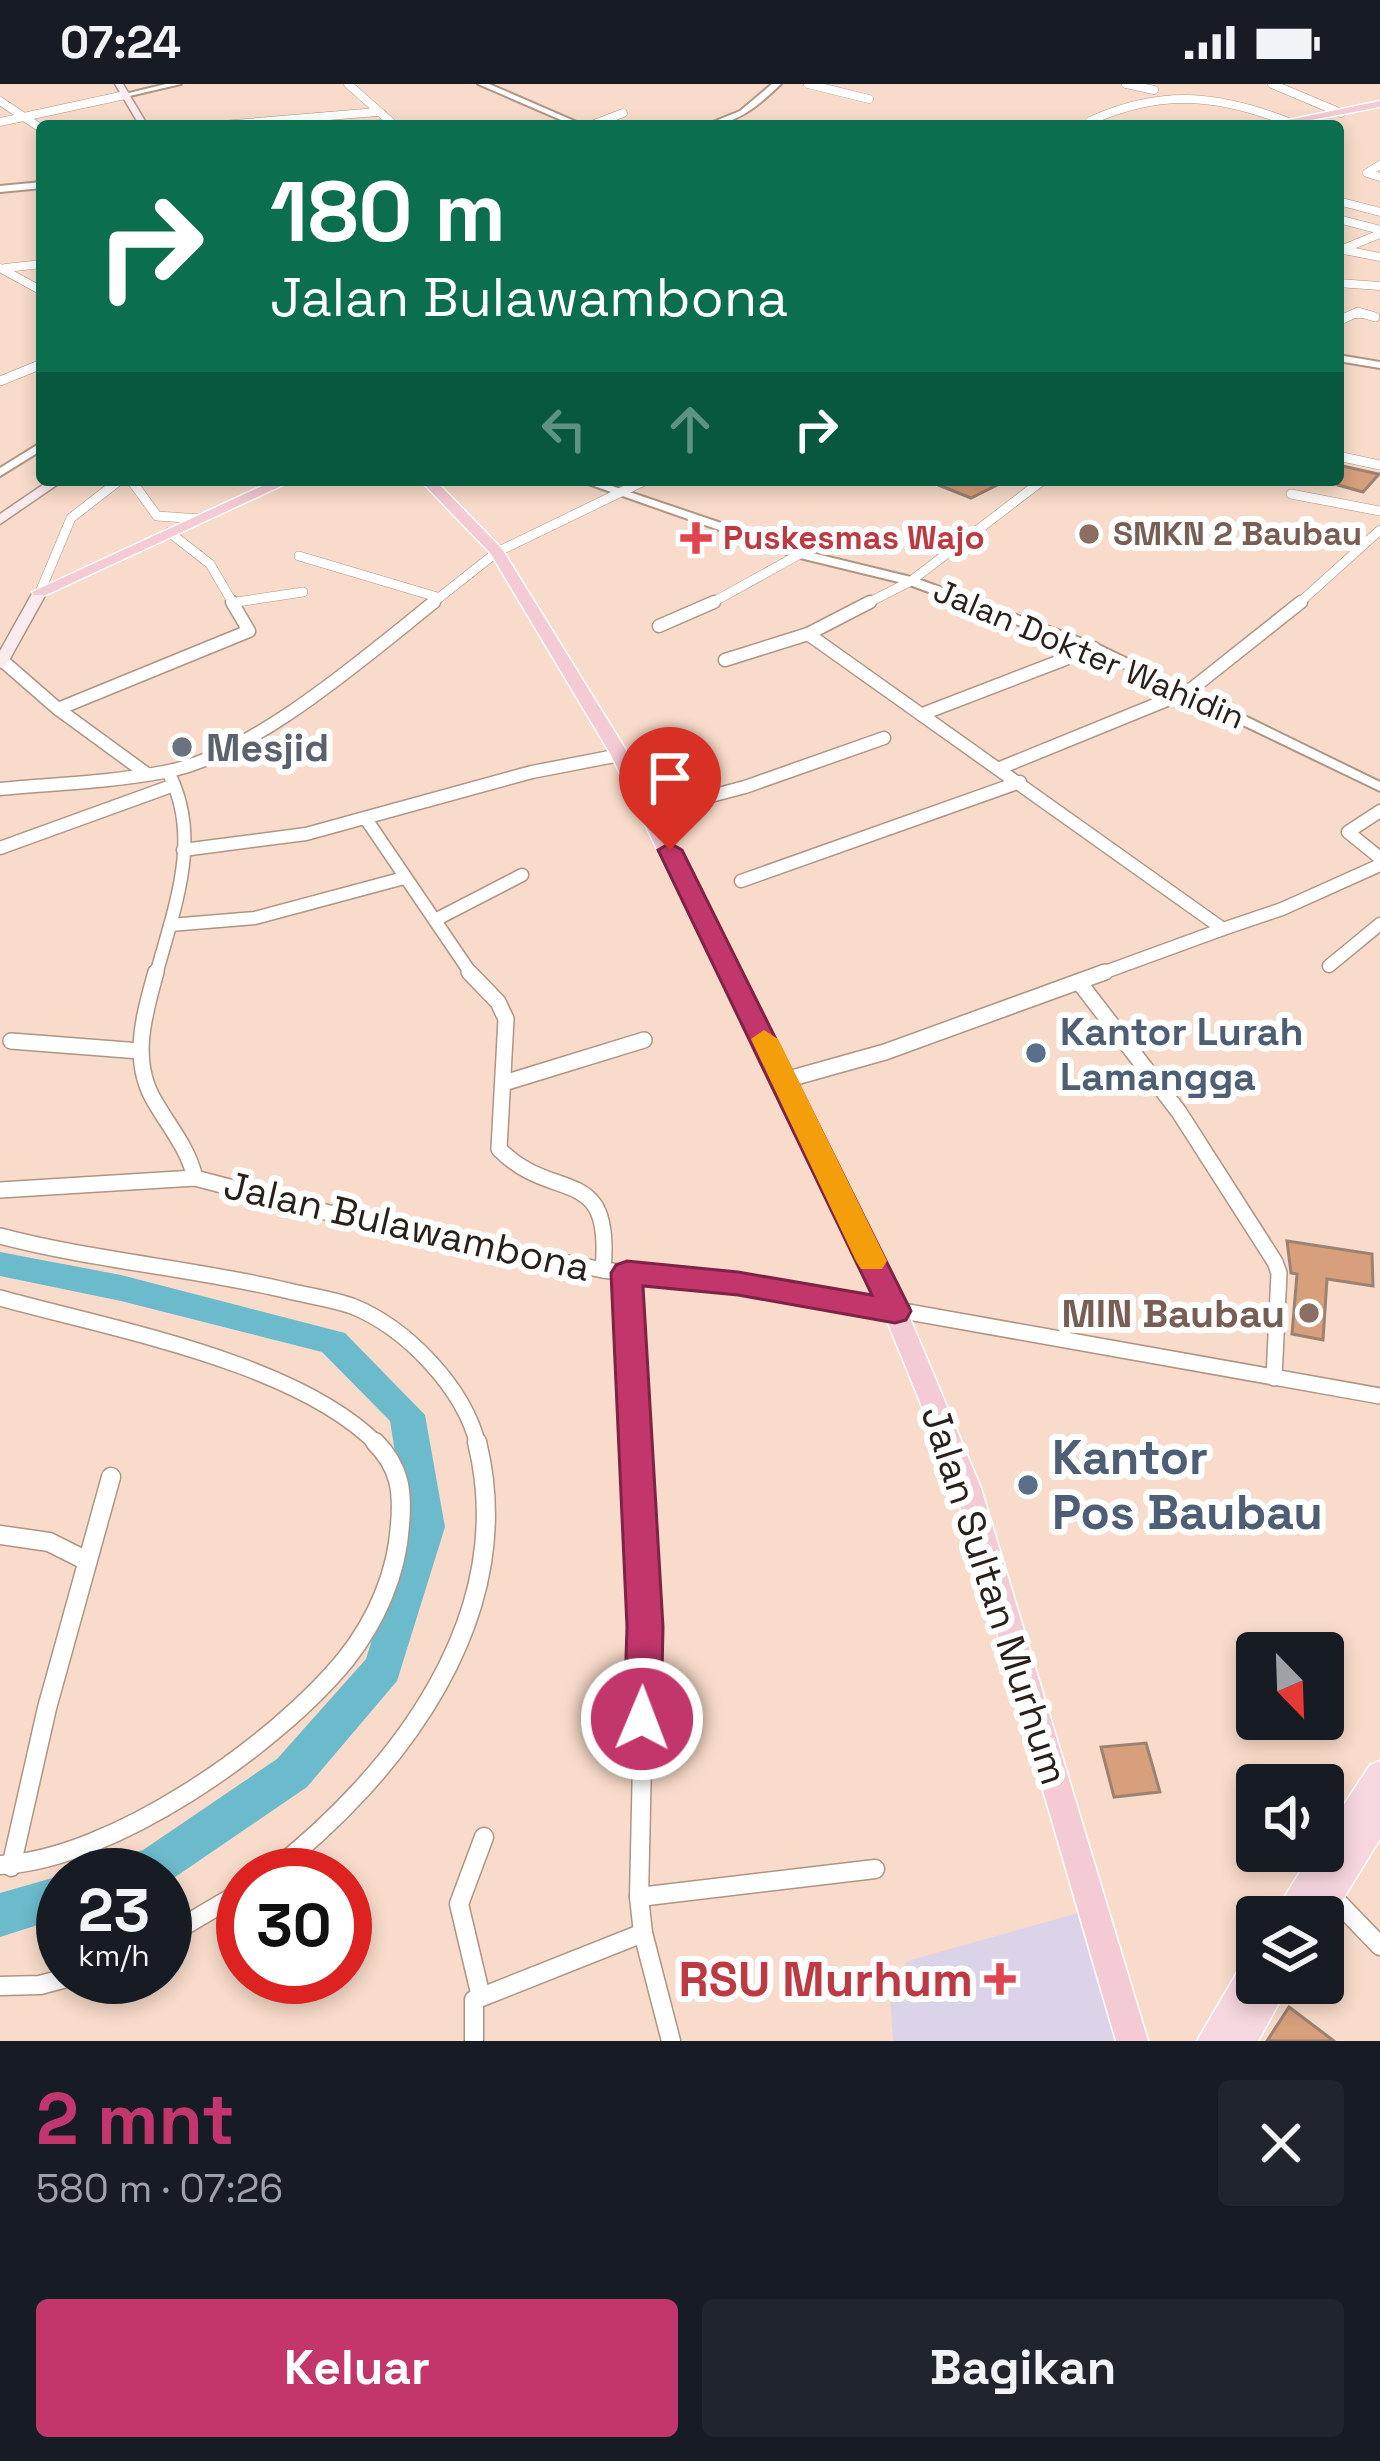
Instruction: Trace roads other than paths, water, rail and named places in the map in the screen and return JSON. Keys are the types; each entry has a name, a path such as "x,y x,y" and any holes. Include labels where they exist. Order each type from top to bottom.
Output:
{"highway":[{"path":"1300,120 1380,104"},
{"path":"40,592 274,486"},
{"name":"Jalan Sultan Murhum","path":"433,486 497,552 620,755 785,1080 895,1311 968,1488 1132,2041"}],"main road":[{"path":"118,84 140,120"},
{"path":"0,520 49,486"},
{"path":"2,663 40,592"},
{"path":"1318,1895 1380,1775"},
{"path":"1318,1895 1380,1812"},
{"path":"1213,2041 1236,2003"},
{"path":"1240,2041 1262,2004"}],"street":[{"path":"0,122 177,84"},
{"path":"350,85 366,84"},
{"path":"482,84 571,120"},
{"path":"724,120 743,113 777,84"},
{"path":"808,84 869,100"},
{"path":"1126,84 1225,100 1282,120"},
{"path":"1272,84 1341,113"},
{"path":"350,85 388,120"},
{"path":"1092,120 1129,100 1165,91"},
{"path":"0,101 36,126"},
{"path":"282,120 377,112"},
{"path":"603,120 623,113"},
{"path":"1380,165 1367,173 1380,177"},
{"path":"0,189 36,186"},
{"path":"1344,203 1380,212"},
{"path":"1344,221 1378,235"},
{"path":"1344,249 1378,235"},
{"path":"1344,239 1360,243"},
{"path":"1344,251 1380,257"},
{"path":"1,267 36,264"},
{"path":"1,267 36,287"},
{"path":"1344,283 1380,286"},
{"path":"1344,318 1358,312 1375,317"},
{"path":"1344,359 1380,365"},
{"path":"0,381 36,366"},
{"path":"0,473 36,449"},
{"path":"1344,457 1380,465"},
{"path":"40,592 71,518 112,486"},
{"path":"133,486 162,519 201,519"},
{"name":"Jalan Dokter Wahidin","path":"602,486 800,554 911,581 1094,649 1380,787"},
{"path":"0,848 171,778 253,734 345,673 497,552 633,486"},
{"path":"725,660 808,634 911,581 1035,486"},
{"path":"1292,494 1380,511"},
{"path":"58,709 246,635 248,627 237,602 210,564 169,532"},
{"path":"1000,768 1189,691 1379,533"},
{"path":"658,626 698,611 800,554"},
{"path":"298,556 437,597"},
{"path":"237,602 303,592"},
{"path":"808,634 1223,929"},
{"path":"925,713 1094,649"},
{"path":"2,663 146,774"},
{"path":"650,812 745,787 884,738"},
{"path":"183,850 306,835 532,772 620,755"},
{"path":"0,789 146,774 171,778"},
{"path":"171,778 184,806 183,850 140,1052 149,1097 186,1152 195,1178"},
{"path":"741,881 795,867 840,845 1020,782"},
{"path":"785,1080 885,1052 1282,909 1380,861 1348,832 1380,811"},
{"path":"366,819 506,1019 499,1149 524,1173 580,1190 599,1207 605,1222 603,1270"},
{"path":"435,920 521,874"},
{"path":"170,925 254,918 404,878"},
{"path":"1330,966 1380,924"},
{"path":"1079,982 1179,1112 1275,1262 1279,1274 1274,1378"},
{"path":"504,1083 644,1040"},
{"path":"11,1041 140,1052"},
{"name":"Jalan Bulawambona","path":"0,1190 195,1178 383,1227 603,1270 738,1284 1380,1396"},
{"path":"0,1236 138,1265 245,1279 354,1307 400,1334 442,1375 476,1423 493,1494 487,1562 454,1650 423,1714 361,1790 304,1848"},
{"path":"627,1273 645,1627 639,1897 643,1933 671,2041"},
{"path":"0,1298 266,1376 344,1416 392,1459 401,1486 400,1554 387,1589 345,1660 281,1724 208,1778 121,1830 6,1866"},
{"path":"6,1866 111,1477"},
{"path":"0,1535 49,1542 87,1562"},
{"path":"481,1997 459,1904 484,1837"},
{"path":"639,1897 875,1869"},
{"path":"1318,1895 1380,1946"},
{"path":"473,2041 470,2007 481,1997 643,1933"},
{"path":"0,1986 36,1985"}],"waterway":[{"path":"0,1264 121,1288 333,1342 407,1415 426,1527 383,1668 292,1773 183,1848"},
{"path":"0,1915 36,1904"}],"place":[{"name":"SMKN 2 Baubau","path":"1089,534"},
{"name":"Puskesmas Wajo","path":"696,538"},
{"name":"Mesjid","path":"182,747"},
{"name":"Kantor Lurah Lamangga","path":"1036,1053"},
{"name":"MIN Baubau","path":"1309,1313"},
{"name":"Kantor Pos Baubau","path":"1028,1485"},
{"name":"RSU Murhum","path":"1000,1979"}]}
